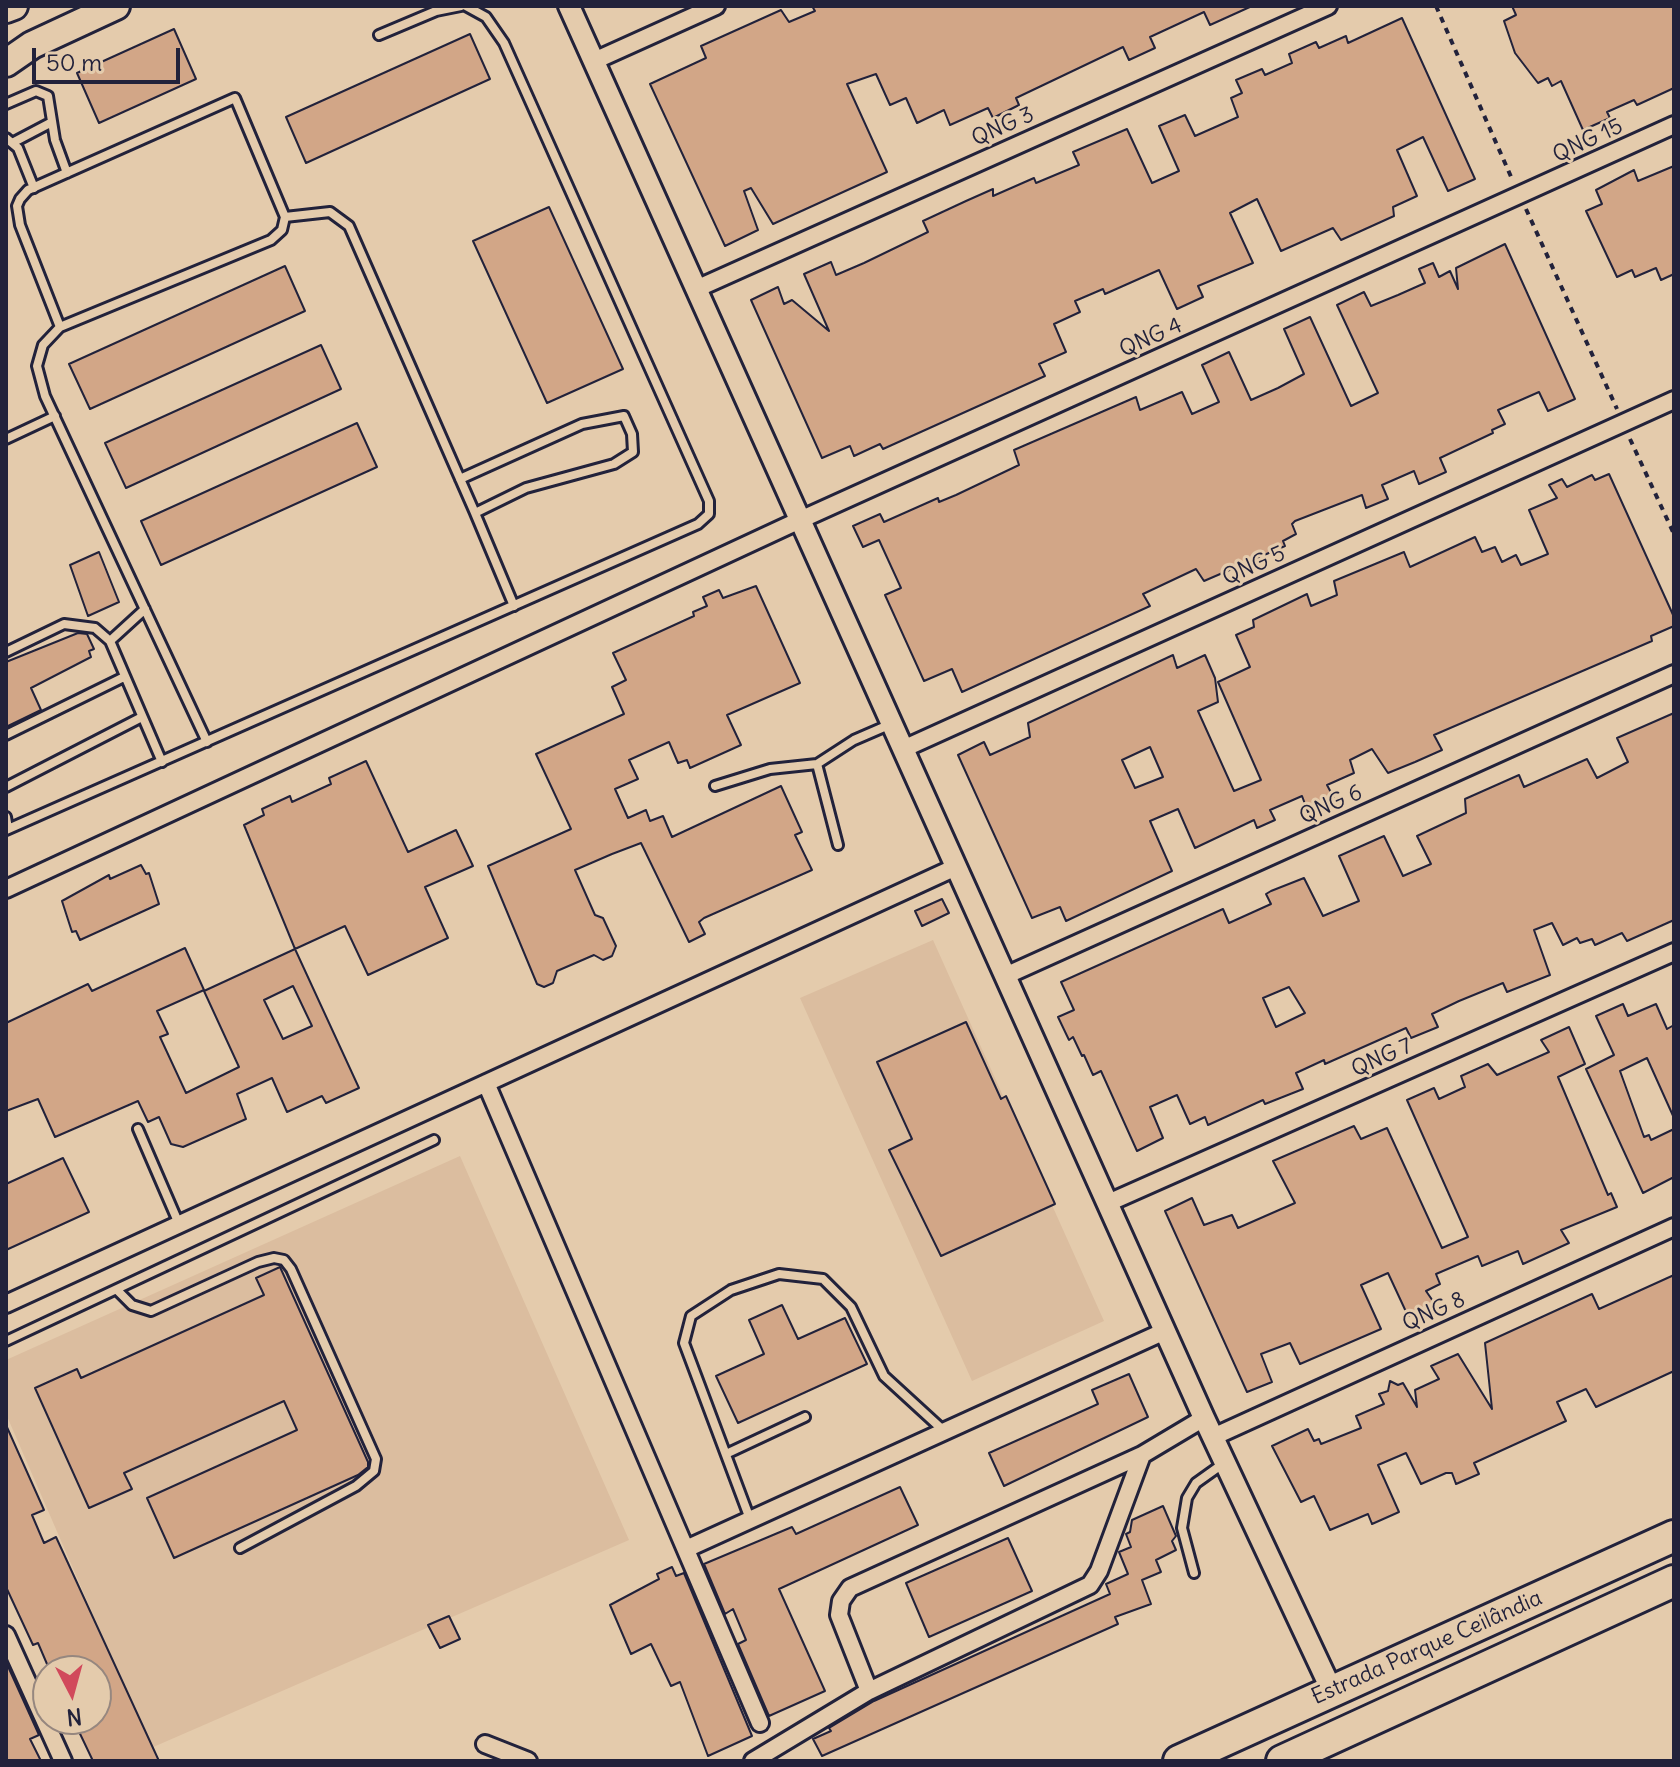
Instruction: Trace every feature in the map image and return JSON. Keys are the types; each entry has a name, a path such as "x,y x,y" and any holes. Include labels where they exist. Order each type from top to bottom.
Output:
{"highway":[{"name":"Estrada Parque Ceilândia","path":"1179,1761 1674,1536"},
{"name":"Estrada Parque Ceilândia","path":"1282,1761 1674,1581"}],"main road":[{"path":"6,9 14,6"},
{"path":"6,63 32,45 116,6"}],"street":[{"path":"569,6 1208,1427 1332,1691"},
{"path":"594,61 716,6"},
{"name":"QNG 3","path":"696,289 1328,6"},
{"name":"QNG 15","path":"1520,196 1674,125"},
{"name":"QNG 4","path":"6,889 800,520 1520,196"},
{"name":"QNG 5","path":"903,749 1674,400"},
{"name":"QNG 6","path":"1005,976 1674,674"},
{"path":"6,1304 956,867"},
{"name":"QNG 7","path":"1108,1203 1674,952"},
{"path":"486,1083 760,1723"},
{"name":"QNG 8","path":"869,1691 839,1615 841,1601 850,1588 1142,1455 1674,1227"},
{"path":"686,1549 1165,1331"},
{"path":"753,1761 869,1691 1090,1585 1099,1571 1142,1455"},
{"path":"6,1635 63,1761"},
{"path":"485,1744 528,1761"}],"lane":[{"path":"6,817 7,830 698,524 709,514 709,501 504,43 486,17 464,6 436,11 379,35"},
{"path":"6,104 42,91 52,107 52,122 67,173"},
{"path":"60,327 20,225 17,206 34,188 235,98 285,217 282,230 271,240 60,327 43,345 37,366 55,416 207,742"},
{"path":"34,188 10,140 52,122"},
{"path":"285,217 330,212 349,226 514,606"},
{"path":"6,439 55,416"},
{"path":"460,479 582,424 624,416 632,434 633,452 614,464 526,488 475,513"},
{"path":"110,641 145,609"},
{"path":"6,652 64,624 95,628 110,641 162,762"},
{"path":"6,735 124,677"},
{"path":"6,787 142,717"},
{"path":"715,786 770,769 817,764 854,740 892,724"},
{"path":"817,764 838,845"},
{"path":"138,1129 179,1224"},
{"path":"6,1341 434,1140"},
{"path":"118,1291 132,1305 151,1311 192,1295 258,1262 274,1258 284,1260 291,1269 376,1459 374,1471 356,1486 240,1548"},
{"path":"750,1519 684,1343 691,1316 731,1290 779,1274 823,1279 851,1307 884,1376 944,1431"},
{"path":"726,1454 805,1417"},
{"path":"1194,1573 1182,1528 1187,1498 1196,1483 1225,1463"}],"path":[{"path":"1436,6 1674,534"}],"shaded area":[{"path":"933,940 1104,1321 972,1381 800,998"},
{"path":"460,1156 629,1540 151,1748 6,1414 6,1360"}],"building":[{"path":"812,6 1252,6 1210,25 1204,12 1150,37 1155,48 1129,60 1123,47 1016,98 1019,105 993,118 988,108 950,125 944,110 917,123 906,98 890,105 876,74 847,84 887,172 773,224 751,188 744,191 758,230 725,246 650,84 706,58 701,46 781,10 789,22 815,11"},
{"path":"1512,6 1674,6 1674,88 1637,105 1634,100 1607,112 1610,118 1583,130 1561,81 1552,86 1548,78 1538,83 1515,53 1504,21 1516,15"},
{"path":"1402,18 1475,179 1448,191 1423,137 1397,150 1417,196 1393,207 1394,216 1341,240 1333,228 1281,251 1257,199 1230,213 1253,263 1198,286 1203,297 1177,309 1159,270 1105,294 1103,289 1075,301 1080,312 1054,324 1066,352 1039,364 1045,376 883,449 880,444 854,456 850,446 822,458 751,300 778,287 784,304 792,300 829,331 804,274 831,262 836,275 864,263 928,232 923,221 993,189 993,196 1034,178 1036,183 1079,165 1073,152 1127,129 1152,183 1179,171 1159,126 1185,115 1195,136 1238,117 1231,98 1242,93 1236,80 1262,69 1265,75 1292,63 1289,54 1316,42 1319,48 1346,36 1348,43"},
{"path":"174,29 196,79 99,123 77,73"},
{"path":"470,34 490,79 306,163 286,117"},
{"path":"1674,166 1674,274 1661,280 1656,268 1635,277 1632,270 1617,277 1586,211 1602,204 1596,190 1634,170 1638,181"},
{"path":"549,207 623,369 547,403 473,241"},
{"path":"1505,244 1575,399 1548,411 1539,392 1498,410 1505,424 1492,430 1493,433 1440,458 1446,472 1419,484 1414,471 1382,485 1388,499 1366,508 1362,495 1295,521 1292,524 1296,534 1283,541 1285,546 1204,581 1196,569 1143,594 1150,606 962,692 952,669 924,681 885,595 901,588 879,540 863,547 853,526 880,514 884,522 938,498 939,502 956,495 1019,465 1014,450 1136,397 1140,410 1182,392 1192,414 1219,402 1202,365 1229,352 1251,400 1278,388 1304,374 1284,329 1310,317 1351,406 1378,393 1337,305 1364,292 1371,306 1398,295 1425,283 1419,269 1433,263 1439,277 1450,271 1458,289 1456,268"},
{"path":"285,266 305,311 90,409 69,364"},
{"path":"321,345 341,389 126,488 105,443"},
{"path":"357,423 377,467 161,565 141,521"},
{"path":"1609,474 1674,617 1674,626 1651,636 1652,641 1434,735 1442,750 1415,762 1388,773 1372,749 1350,760 1354,773 1327,785 1335,800 1308,812 1302,796 1270,810 1275,820 1257,828 1254,820 1195,848 1178,809 1150,821 1172,871 1066,921 1060,907 1032,918 958,755 984,742 990,755 1030,737 1028,723 1173,655 1177,668 1205,655 1215,678 1218,702 1198,711 1234,791 1261,780 1218,682 1250,667 1236,635 1254,627 1253,620 1307,594 1311,606 1337,595 1334,581 1404,552 1410,567 1475,537 1482,552 1495,547 1502,562 1516,555 1521,565 1548,554 1529,510 1557,498 1549,485 1562,479 1567,487 1592,475 1595,480","holes":["1150,747 1163,777 1135,788 1122,760"]},
{"path":"99,552 119,602 88,616 70,565"},
{"path":"756,586 800,683 727,715 741,745 690,768 687,760 678,763 669,742 629,760 638,779 615,789 628,818 646,810 650,821 663,816 672,837 781,786 802,832 795,835 812,870 704,918 699,922 705,934 689,942 641,843 612,854 575,870 595,915 603,918 616,946 612,956 603,960 594,955 557,971 553,983 544,987 537,984 488,866 571,829 536,754 624,714 612,687 626,680 613,653 694,616 693,612 707,606 703,597 719,590 723,598"},
{"path":"78,633 87,634 94,649 89,651 91,657 31,688 41,710 6,727 6,662"},
{"path":"1674,713 1674,920 1627,941 1622,933 1595,945 1592,939 1580,943 1577,938 1563,945 1552,923 1534,930 1550,975 1507,992 1503,983 1459,1001 1432,1014 1438,1027 1411,1038 1406,1028 1325,1064 1324,1060 1296,1073 1303,1089 1265,1104 1263,1100 1208,1125 1205,1117 1190,1124 1177,1095 1150,1107 1163,1138 1137,1151 1101,1071 1093,1075 1084,1055 1073,1037 1069,1040 1058,1017 1074,1010 1061,982 1223,909 1229,923 1271,904 1266,894 1271,891 1304,878 1323,916 1359,901 1339,856 1384,836 1403,876 1431,864 1417,836 1466,813 1465,799 1519,775 1524,787 1587,759 1597,778 1628,762 1617,738","holes":["1289,987 1305,1013 1276,1027 1263,998"]},
{"path":"366,761 408,852 456,830 473,866 425,887 448,938 368,975 345,926 295,949 244,825 264,815 262,809 290,796 292,802 331,784 329,778"},
{"path":"141,865 146,874 149,873 159,904 80,940 76,931 72,932 62,901 109,875 110,879"},
{"path":"942,899 949,913 922,926 915,911"},
{"path":"185,948 204,990 157,1011 168,1034 160,1037 186,1093 239,1067 204,991 295,949 359,1088 326,1103 322,1096 287,1112 272,1078 237,1094 246,1119 183,1147 171,1144 159,1117 148,1122 138,1101 55,1137 38,1099 6,1111 6,1023 88,984 92,991","holes":["293,986 312,1026 283,1039 264,1000"]},
{"path":"1623,1004 1628,1016 1656,1004 1667,1029 1674,1025 1674,1118 1647,1058 1620,1071 1644,1137 1649,1135 1651,1140 1674,1129 1674,1177 1643,1193 1586,1069 1614,1055 1596,1016"},
{"path":"966,1022 1001,1099 1006,1096 1055,1204 941,1256 889,1150 912,1139 877,1062"},
{"path":"1569,1027 1585,1064 1558,1077 1608,1195 1611,1193 1617,1207 1561,1230 1569,1243 1523,1264 1518,1251 1482,1266 1478,1256 1436,1274 1440,1284 1426,1291 1435,1304 1408,1316 1388,1273 1361,1285 1381,1329 1300,1364 1290,1343 1261,1354 1272,1382 1247,1392 1165,1211 1192,1198 1204,1225 1232,1215 1238,1228 1295,1203 1273,1161 1354,1126 1361,1139 1387,1128 1442,1248 1468,1237 1407,1100 1434,1088 1439,1099 1465,1087 1461,1076 1488,1064 1497,1075 1549,1052 1541,1040"},
{"path":"63,1158 89,1212 6,1250 6,1184"},
{"path":"280,1267 368,1467 358,1475 174,1558 147,1498 297,1430 284,1401 124,1473 132,1489 89,1508 35,1388 77,1369 81,1378 264,1295 256,1278"},
{"path":"1674,1275 1674,1371 1596,1407 1586,1389 1557,1402 1566,1421 1474,1463 1479,1474 1456,1484 1452,1473 1446,1473 1421,1484 1406,1453 1378,1465 1399,1512 1372,1524 1368,1514 1330,1530 1314,1496 1301,1502 1272,1446 1308,1429 1314,1441 1319,1439 1321,1444 1361,1428 1356,1416 1384,1404 1379,1394 1388,1391 1390,1381 1398,1385 1403,1383 1417,1407 1415,1390 1439,1379 1431,1366 1458,1354 1492,1409 1485,1343 1592,1294 1599,1309"},
{"path":"782,1305 798,1339 845,1318 867,1364 738,1423 716,1376 764,1354 749,1320"},
{"path":"1129,1374 1148,1417 1004,1486 989,1453 1098,1404 1092,1390"},
{"path":"6,1425 44,1510 32,1515 44,1543 56,1537 110,1655 43,1655 38,1643 33,1645 6,1587"},
{"path":"900,1487 918,1525 779,1589 825,1691 769,1716 738,1644 746,1640 733,1609 725,1614 704,1564 792,1527 796,1534"},
{"path":"1163,1506 1176,1536 1172,1541 1176,1550 1156,1560 1161,1572 1142,1580 1151,1604 1115,1617 1118,1624 822,1756 813,1739 831,1731 829,1728 874,1701 1110,1594 1106,1584 1128,1574 1119,1552 1131,1547 1126,1534 1130,1532 1132,1520"},
{"path":"1008,1538 1032,1591 929,1637 906,1583"},
{"path":"672,1567 676,1576 684,1573 752,1736 708,1756 680,1682 671,1686 651,1644 631,1654 610,1605 659,1579 657,1574"},
{"path":"449,1616 460,1639 440,1648 428,1625"},
{"path":"112,1659 159,1761 93,1761 81,1735 112,1735"},
{"path":"6,1662 32,1720 32,1735 39,1735 30,1739 41,1761 6,1761"}]}
